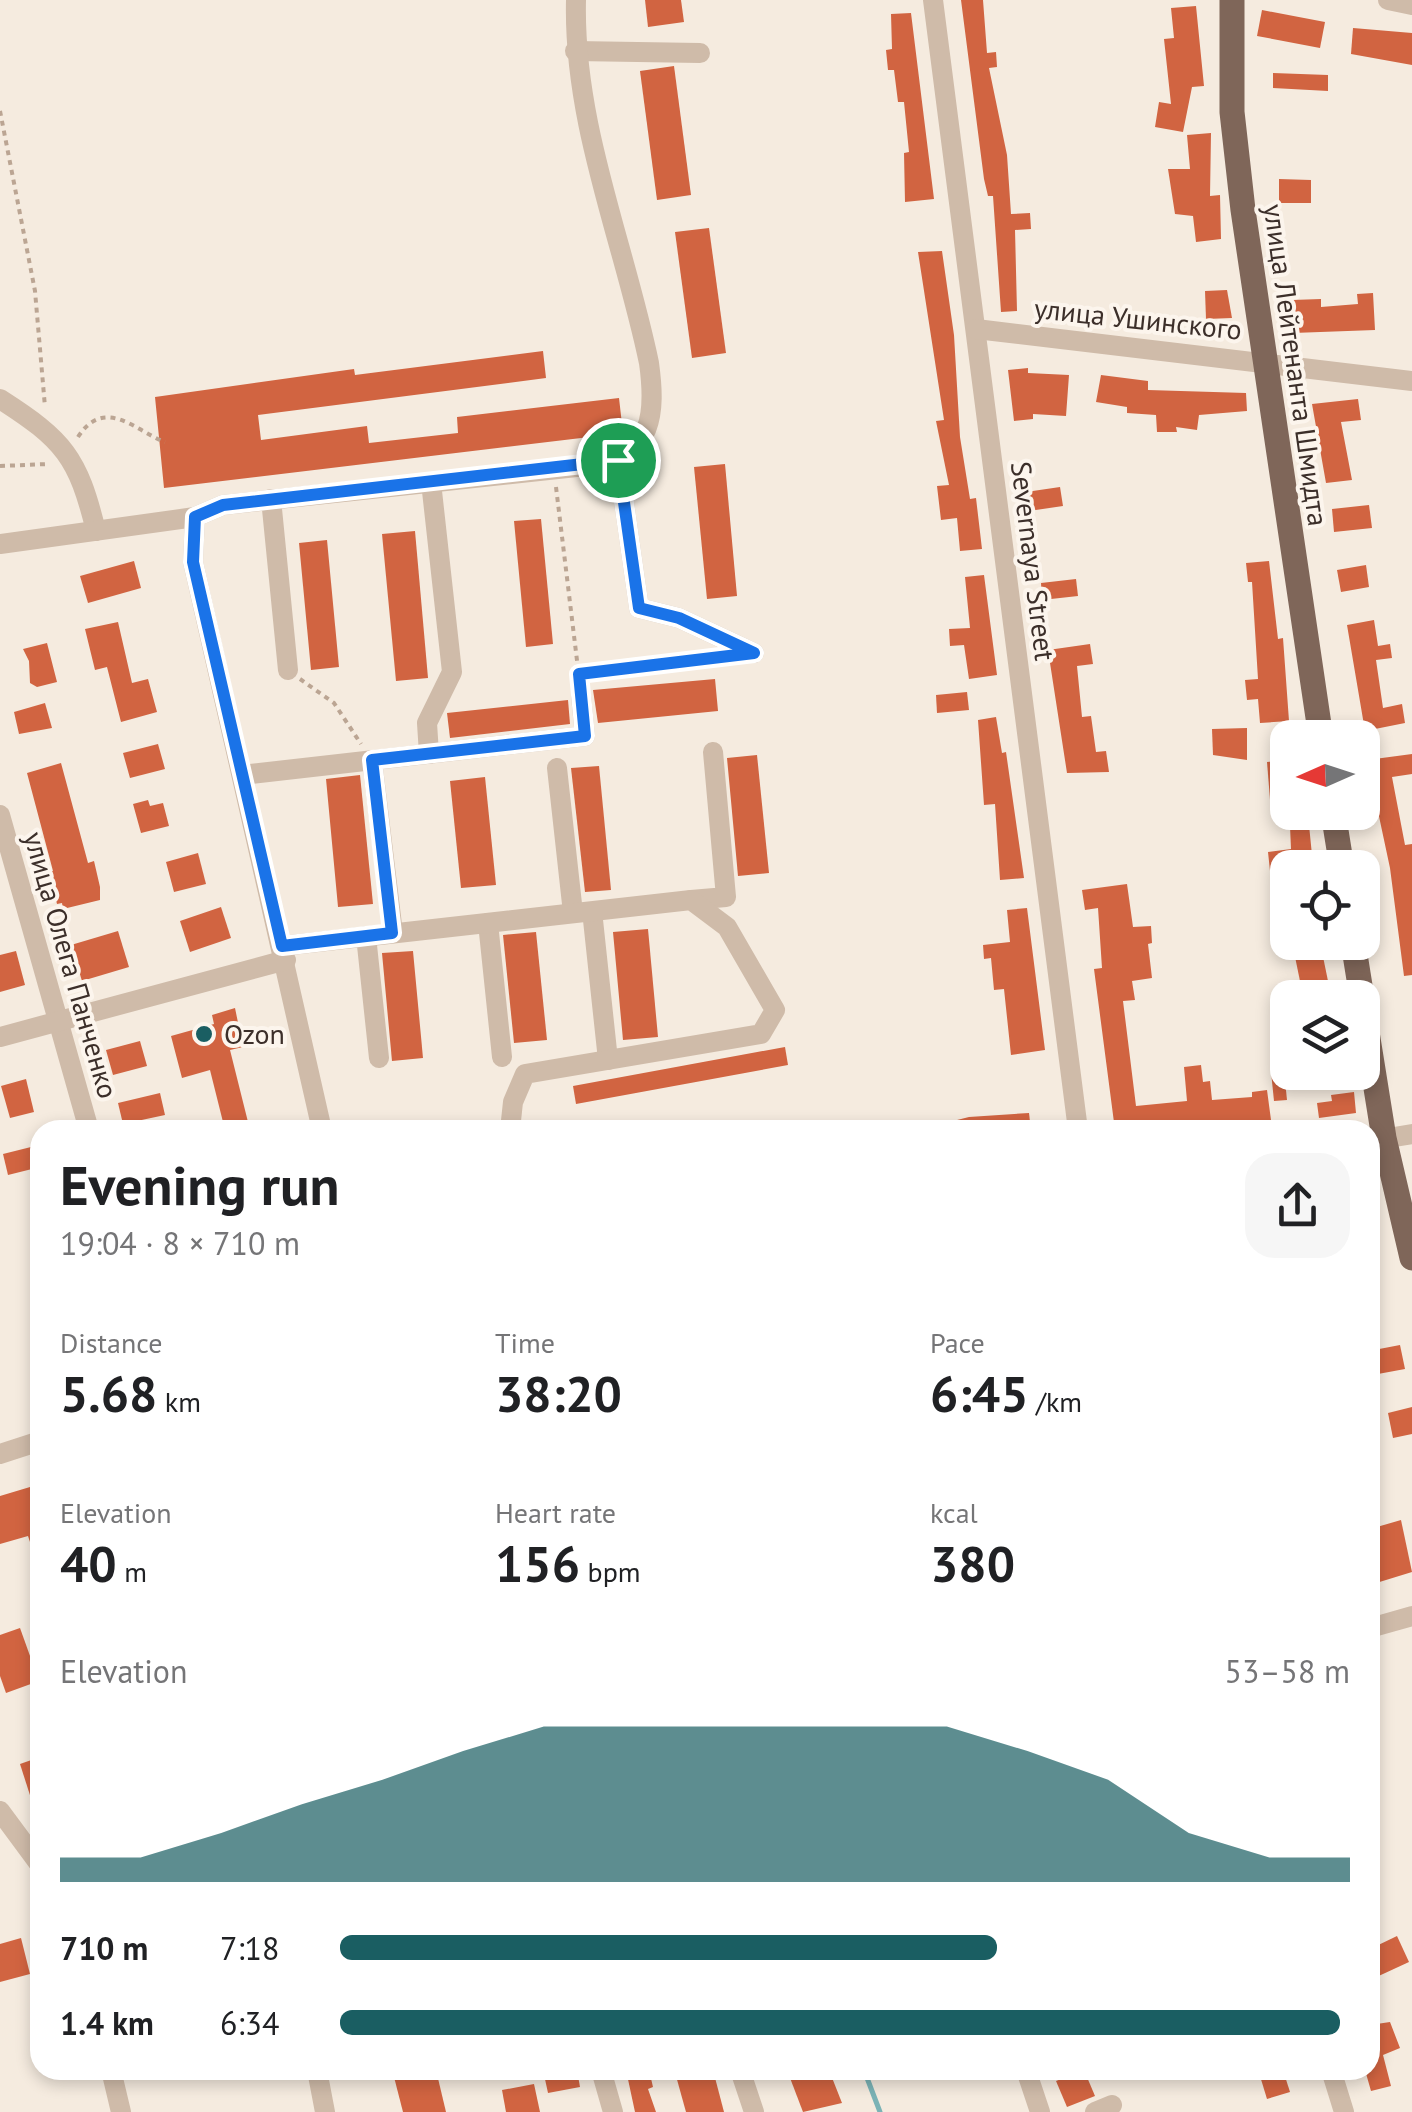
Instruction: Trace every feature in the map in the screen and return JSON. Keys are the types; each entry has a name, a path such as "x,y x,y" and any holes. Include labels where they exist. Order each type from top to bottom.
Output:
{"main road":[{"name":"улица Лейтенанта Шмидта","path":"1232,0 1232,112 1262,361 1318,720"},
{"path":"1372,1090 1375,1120"},
{"path":"1380,1149 1412,1258"}],"street":[{"path":"0,544 195,517 223,505 554,470 618,460 638,446 648,426 652,386 640,320 584,111 575,52 576,0"},
{"name":"Severnaya Street","path":"933,0 1077,1120"},
{"path":"1388,0 1412,4"},
{"path":"575,52 700,53"},
{"name":"улица Ушинского","path":"976,328 1412,381"},
{"path":"0,398 46,432 71,457 96,531"},
{"path":"618,460 639,608 679,618 754,653"},
{"path":"430,754 427,723 452,672 431,482"},
{"path":"271,499 288,670"},
{"path":"195,517 193,562 320,1120"},
{"path":"242,775 585,736 582,696"},
{"path":"0,1036 284,953 366,936 583,917 726,897 713,752"},
{"path":"372,760 392,933"},
{"path":"557,768 608,1060"},
{"name":"улица Олега Панченко","path":"0,815 86,1120"},
{"path":"511,1120 513,1102 525,1074 762,1034 774,1010 727,927 692,900"},
{"path":"488,923 502,1057"},
{"path":"366,936 379,1058"},
{"path":"1380,1139 1412,1134"},
{"path":"0,1454 30,1444"},
{"path":"1380,1625 1412,1616"},
{"path":"0,1811 30,1852"},
{"path":"114,2080 121,2112"},
{"path":"318,2080 325,2112"},
{"path":"604,2080 613,2112"},
{"path":"743,2080 754,2112"},
{"path":"1029,2080 1040,2112"},
{"path":"1333,2080 1344,2112"}],"path":[{"path":"0,111 38,308 46,432"},
{"path":"0,466 30,468 71,457 83,430 99,420 120,418 165,442"},
{"path":"554,470 582,696"},
{"path":"579,674 754,653"},
{"path":"288,670 334,704 372,760"}],"building":[{"path":"645,0 681,0 684,22 648,27"},
{"path":"961,0 983,0 987,53 996,52 997,67 989,68 1007,155 1011,214 1030,213 1031,229 1015,230 1017,311 1001,312 993,196 988,196 984,179"},
{"path":"1196,6 1204,86 1192,87 1183,132 1155,127 1159,102 1171,104 1164,39 1174,38 1171,8"},
{"path":"1262,10 1325,22 1320,48 1257,36"},
{"path":"911,13 934,199 905,202 904,153 909,152 904,102 898,102 894,70 888,70 886,50 892,49 891,14"},
{"path":"1353,28 1412,33 1412,65 1351,54"},
{"path":"674,66 691,195 657,200 640,71"},
{"path":"1273,73 1328,75 1328,91 1273,88"},
{"path":"1211,133 1210,196 1220,195 1221,239 1196,242 1193,216 1175,214 1168,169 1190,169 1187,135"},
{"path":"1279,179 1311,180 1311,203 1279,203"},
{"path":"709,228 726,353 692,358 675,232"},
{"path":"942,251 954,335 960,437 970,499 976,498 982,549 960,551 957,518 941,520 937,486 949,485 936,421 944,420 918,252"},
{"path":"1227,290 1232,318 1206,319 1205,291"},
{"path":"1373,293 1375,330 1293,333 1292,300 1321,299 1321,307 1358,304 1357,294"},
{"path":"543,351 546,378 258,415 261,440 367,426 369,443 458,433 457,417 619,398 623,433 164,488 155,397 354,369 355,375"},
{"path":"1028,368 1028,373 1069,375 1066,416 1033,414 1033,419 1014,421 1008,370"},
{"path":"1101,375 1148,381 1148,390 1246,393 1247,411 1199,415 1197,430 1176,427 1177,432 1157,432 1156,415 1127,413 1127,407 1096,402"},
{"path":"1358,399 1361,420 1341,422 1352,480 1326,483 1312,404"},
{"path":"725,464 737,596 707,599 694,467"},
{"path":"1060,487 1063,506 1029,511 1026,492"},
{"path":"1369,505 1372,528 1334,532 1332,509"},
{"path":"541,519 553,644 526,647 514,521"},
{"path":"415,531 428,678 396,681 382,534"},
{"path":"327,540 339,667 311,670 299,543"},
{"path":"134,561 141,588 88,603 80,576"},
{"path":"1269,561 1278,639 1283,638 1289,720 1260,723 1258,699 1247,700 1245,680 1258,679 1252,582 1248,582 1246,563"},
{"path":"1366,565 1369,587 1341,592 1337,570"},
{"path":"984,575 997,675 969,679 964,645 950,646 949,629 970,628 965,577"},
{"path":"1076,579 1078,596 1042,600 1041,583"},
{"path":"1374,620 1378,646 1390,644 1392,658 1376,660 1383,708 1402,704 1405,723 1380,728 1380,720 1363,720 1347,625"},
{"path":"118,622 132,683 148,679 157,712 121,722 107,667 95,670 85,629"},
{"path":"47,643 57,682 37,687 30,683 29,661 23,649"},
{"path":"1090,644 1093,664 1077,666 1082,717 1091,716 1096,752 1106,751 1109,772 1067,773 1048,650"},
{"path":"715,679 718,711 598,723 593,690"},
{"path":"967,692 969,710 937,713 936,695"},
{"path":"568,700 570,724 450,738 447,713"},
{"path":"45,703 52,728 19,734 14,712"},
{"path":"996,717 1002,753 1006,752 1024,878 1000,880 995,804 984,805 978,720"},
{"path":"1247,728 1247,760 1213,755 1212,729"},
{"path":"158,744 165,769 130,778 123,753"},
{"path":"1412,754 1412,774 1392,777 1405,845 1412,844 1412,975 1404,976 1380,821 1380,758"},
{"path":"757,755 769,873 738,876 727,758"},
{"path":"61,763 88,863 94,861 100,887 100,900 63,909 62,903 57,904 49,872 53,871 27,773"},
{"path":"599,766 611,890 585,892 571,768"},
{"path":"360,775 373,904 338,907 326,779"},
{"path":"485,777 496,885 461,888 450,781"},
{"path":"148,800 150,806 163,803 169,826 141,833 133,804"},
{"path":"1290,830 1310,830 1312,850 1283,850 1291,849"},
{"path":"198,853 206,884 174,892 166,862"},
{"path":"1127,884 1133,927 1151,926 1152,943 1148,944 1152,978 1132,981 1135,1000 1123,1001 1136,1106 1187,1101 1184,1067 1201,1065 1203,1082 1210,1081 1212,1100 1252,1097 1252,1092 1267,1090 1271,1120 1114,1120 1094,969 1102,968 1098,908 1085,910 1082,890"},
{"path":"221,907 231,938 190,952 180,921"},
{"path":"1027,908 1045,1050 1011,1055 1004,989 994,990 991,958 984,959 983,945 1010,942 1007,910"},
{"path":"648,929 658,1037 623,1040 613,932"},
{"path":"118,931 129,967 82,981 71,945"},
{"path":"536,932 547,1040 514,1043 503,935"},
{"path":"16,951 25,985 0,992 0,955"},
{"path":"413,951 423,1058 392,1061 382,953"},
{"path":"1296,960 1324,960 1328,980 1300,980"},
{"path":"235,1008 243,1047 230,1050 248,1120 222,1120 210,1070 182,1078 171,1036 214,1024 212,1015"},
{"path":"140,1041 147,1066 113,1075 106,1050"},
{"path":"785,1047 788,1065 576,1104 573,1086"},
{"path":"26,1079 34,1112 10,1118 1,1086"},
{"path":"1273,1090 1286,1090 1287,1100 1274,1101"},
{"path":"1354,1092 1356,1113 1319,1118 1317,1103 1332,1101 1331,1095"},
{"path":"160,1093 165,1115 122,1120 118,1103"},
{"path":"1029,1113 1030,1120 957,1120"},
{"path":"30,1147 30,1170 8,1175 3,1154"},
{"path":"1400,1345 1405,1369 1380,1374 1380,1349"},
{"path":"1412,1407 1412,1434 1393,1438 1388,1413"},
{"path":"30,1487 30,1542 28,1536 0,1544 0,1496"},
{"path":"1401,1520 1412,1572 1380,1582 1380,1526"},
{"path":"20,1628 30,1656 30,1684 6,1693 0,1676 0,1635"},
{"path":"30,1760 30,1795 20,1764"},
{"path":"1397,1936 1409,1962 1380,1975 1380,1944"},
{"path":"21,1938 30,1974 0,1982 0,1944"},
{"path":"1390,2022 1400,2048 1383,2055 1391,2086 1371,2091 1368,2080 1380,2080 1380,2024"},
{"path":"395,2080 438,2080 446,2112 403,2112"},
{"path":"545,2080 579,2080 580,2087 548,2093"},
{"path":"628,2080 651,2080 653,2087 648,2089 656,2112 635,2112"},
{"path":"677,2080 716,2080 724,2112 686,2112"},
{"path":"791,2080 833,2080 842,2103 803,2112"},
{"path":"1088,2080 1095,2096 1067,2107 1056,2081"},
{"path":"1261,2080 1286,2080 1290,2092 1267,2099"},
{"path":"534,2084 540,2112 506,2112 502,2090"}],"waterway":[{"path":"868,2080 880,2112"}],"place":[{"name":"Ozon","path":"204,1034"}],"route":[{"path":"618,460 639,608 679,618 754,653 579,674 585,736 372,760 392,933 282,946 193,562 190,545 195,517 223,505 618,460"}]}
